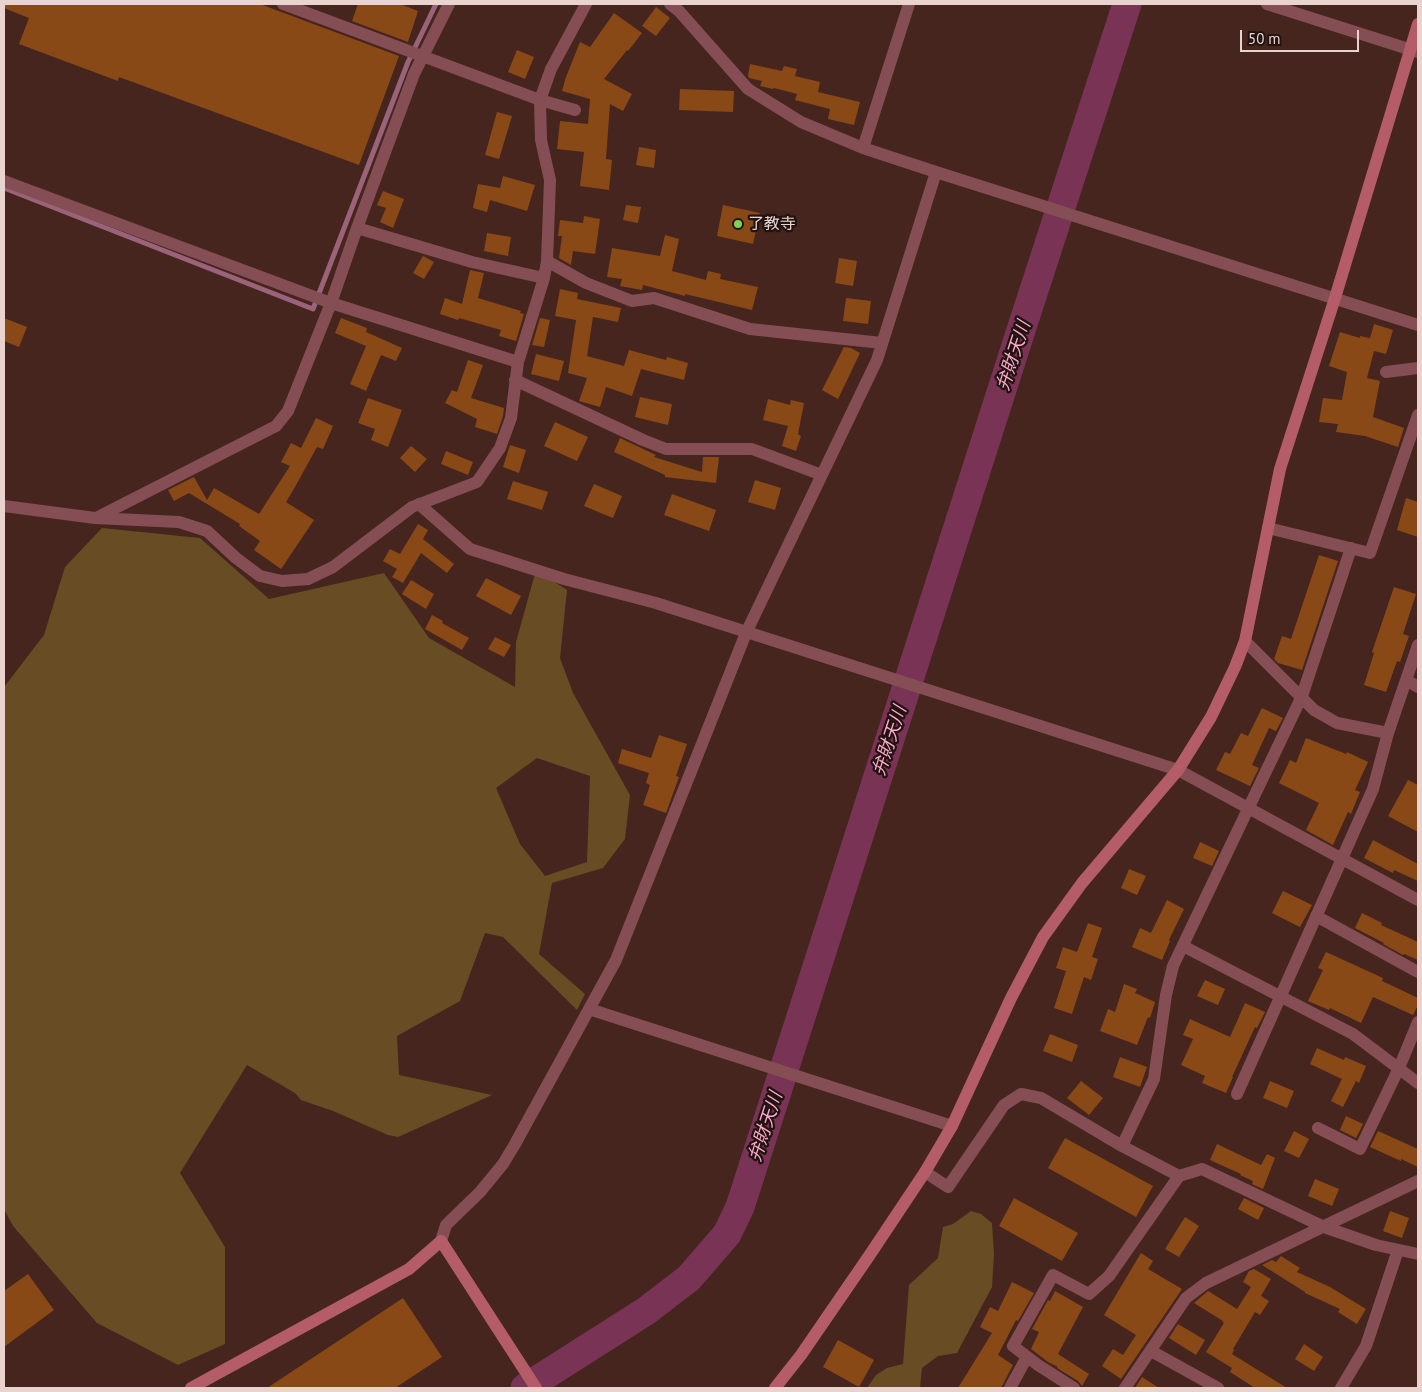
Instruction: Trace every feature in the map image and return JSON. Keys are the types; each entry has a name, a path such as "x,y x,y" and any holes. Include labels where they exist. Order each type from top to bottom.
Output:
{"street":[{"path":"283,4 540,100 575,110"},
{"path":"95,518 276,426 288,411 331,303 411,83 449,4"},
{"path":"4,506 95,518 179,522 207,531 236,558 260,576 282,581 308,579 333,567 412,506 477,482 500,448 511,418 518,362 544,278 547,261 550,180 542,140 540,100 551,69 586,4"},
{"path":"670,4 680,11 748,89 801,122 863,148 1418,325"},
{"path":"863,148 909,4"},
{"path":"1267,4 1414,51"},
{"path":"775,1388 801,1355 870,1256 925,1172 952,1126 1011,998 1043,937 1082,883 1178,770 1212,717 1245,640 1280,469 1414,51 1418,24"},
{"path":"198,1386 409,1269 441,1241 446,1225 480,1192 511,1151 616,960 746,632 877,360 936,172"},
{"path":"4,181 331,303 518,362"},
{"path":"357,228 472,262 544,278"},
{"path":"547,261 586,283 632,301 654,298 750,329 882,343"},
{"path":"1386,372 1418,368"},
{"path":"515,380 666,449 752,450 822,475"},
{"path":"1268,528 1370,553 1418,415"},
{"path":"419,504 470,549 564,579 656,603 1178,770 1418,900"},
{"path":"1122,1146 1154,1079 1166,995 1173,966 1302,696 1351,548"},
{"path":"1245,640 1314,710 1337,723 1388,733"},
{"path":"1237,1094 1373,789 1388,733 1418,645"},
{"path":"1406,680 1418,687"},
{"path":"1316,916 1418,972"},
{"path":"1183,946 1353,1034 1418,1083"},
{"path":"590,1009 952,1126"},
{"path":"1318,1128 1360,1149 1400,1068 1418,1022"},
{"path":"925,1172 948,1187 1004,1105 1021,1094 1041,1098 1122,1146 1179,1176"},
{"path":"1074,1388 1013,1346 1053,1275 1089,1294 1109,1276 1179,1176 1202,1169 1324,1227 1376,1245 1418,1254"},
{"path":"1125,1388 1186,1298 1206,1283 1418,1181"},
{"path":"441,1241 536,1388"},
{"path":"1341,1388 1366,1346 1398,1250"},
{"path":"1151,1351 1218,1388"},
{"path":"1010,1388 1027,1356"}],"shaded area":[{"path":"102,528 200,538 269,599 384,573 429,638 515,687 516,642 536,570 567,590 560,658 573,693 630,795 625,839 603,868 552,883 539,954 585,994 577,1010 503,937 485,933 460,1001 397,1036 399,1075 492,1095 398,1137 388,1135 333,1111 301,1100 295,1093 247,1065 180,1173 225,1247 225,1344 178,1365 97,1323 13,1226 4,1209 4,687 44,635 65,567","holes":["537,758 590,776 587,862 545,876 520,844 496,788"]},
{"path":"971,1211 981,1214 992,1223 994,1255 992,1287 957,1353 938,1356 922,1368 920,1388 867,1388 876,1375 887,1368 903,1364 909,1285 938,1258 943,1227 953,1224"}],"building":[{"path":"4,4 260,4 399,56 359,165 119,77 118,81 19,44 29,18 4,8"},
{"path":"358,4 400,4 418,11 408,42 352,21"},
{"path":"656,7 670,18 656,36 642,26"},
{"path":"614,13 642,33 604,79 632,94 623,111 610,104 606,159 612,160 609,190 580,186 584,152 557,149 560,121 588,124 590,99 562,91 580,42 590,47"},
{"path":"517,50 534,57 525,79 508,72"},
{"path":"750,64 782,71 784,66 797,69 795,76 820,82 818,92 860,102 854,125 828,119 830,109 795,100 797,94 760,86 762,81 749,78 748,76"},
{"path":"680,89 734,91 733,112 679,110"},
{"path":"497,112 512,116 499,159 485,155"},
{"path":"639,147 656,150 654,168 636,165"},
{"path":"503,176 535,185 527,211 490,200 487,212 473,208 478,184 500,188"},
{"path":"383,191 404,199 393,228 380,222 386,208 377,205"},
{"path":"626,205 641,207 638,223 623,220"},
{"name":"了教寺","path":"723,205 760,213 753,244 717,236"},
{"path":"584,216 600,219 595,254 573,251 571,265 559,258 562,236 558,236 560,220 583,223"},
{"path":"487,233 511,237 508,256 484,251"},
{"path":"665,235 679,239 672,271 706,280 708,271 721,274 720,279 758,287 752,310 643,285 642,290 620,286 622,279 607,277 612,248 660,256"},
{"path":"423,256 434,262 424,279 413,273"},
{"path":"839,258 857,261 853,286 835,283"},
{"path":"470,270 484,273 478,298 521,311 520,313 524,314 516,341 499,336 501,330 440,314 445,298 462,304"},
{"path":"560,289 578,293 577,299 621,308 618,322 593,317 587,356 624,366 629,350 666,360 667,357 688,363 684,380 641,369 632,396 606,387 600,407 579,401 587,378 568,373 576,320 555,316"},
{"path":"846,298 871,301 868,324 843,321"},
{"path":"4,318 27,327 19,347 4,341"},
{"path":"341,318 367,328 366,332 402,348 396,361 381,355 366,391 350,384 366,346 335,333"},
{"path":"540,318 550,320 544,347 532,345"},
{"path":"1374,324 1393,330 1386,354 1374,351 1367,378 1380,381 1373,417 1404,428 1398,447 1365,436 1336,432 1338,424 1319,422 1323,398 1342,400 1347,372 1329,366 1340,332 1360,338 1360,336 1370,338"},
{"path":"844,347 851,348 860,353 838,399 822,390"},
{"path":"536,354 564,361 559,381 531,374"},
{"path":"468,360 483,365 471,398 504,408 497,434 475,427 477,419 445,403 452,390 457,392"},
{"path":"640,397 672,404 668,425 635,417"},
{"path":"368,398 402,410 388,447 371,440 375,429 358,423"},
{"path":"768,399 790,405 791,400 804,403 798,434 801,436 796,451 782,446 788,426 763,420"},
{"path":"316,418 333,426 323,449 317,447 286,502 314,520 281,569 254,550 260,541 239,526 240,524 189,493 174,501 168,490 194,477 207,500 214,488 259,514 290,466 281,462 291,443 301,448"},
{"path":"555,422 588,437 577,461 544,446"},
{"path":"620,438 656,455 654,457 702,472 703,457 719,457 716,483 665,477 665,475 614,452"},
{"path":"510,445 526,450 519,473 503,467"},
{"path":"411,446 427,459 415,472 400,458"},
{"path":"446,451 473,462 468,475 441,464"},
{"path":"755,480 781,488 775,510 748,502"},
{"path":"513,481 548,492 542,510 507,499"},
{"path":"594,484 622,496 613,518 584,506"},
{"path":"672,494 716,510 709,531 664,515"},
{"path":"1406,498 1418,502 1418,537 1397,530"},
{"path":"418,524 428,530 423,539 454,564 447,573 421,553 403,583 392,577 397,569 383,561 390,549 400,554"},
{"path":"1319,555 1338,561 1302,670 1278,663 1274,659 1282,636 1291,639"},
{"path":"486,578 521,596 511,615 476,596"},
{"path":"411,580 434,594 426,609 402,594"},
{"path":"1394,587 1416,594 1403,634 1409,636 1400,662 1397,661 1386,692 1364,685 1374,653 1372,652"},
{"path":"432,615 443,621 442,623 469,638 462,650 425,629"},
{"path":"495,637 511,645 504,657 488,649"},
{"path":"1262,708 1283,718 1276,731 1269,728 1252,765 1259,768 1250,786 1216,770 1225,752 1230,754 1241,733 1248,736"},
{"path":"659,735 687,744 676,776 679,777 666,813 643,805 650,785 646,783 649,773 618,763 622,749 651,758"},
{"path":"1306,738 1346,754 1347,752 1368,762 1355,790 1360,792 1351,814 1348,812 1333,845 1306,830 1319,803 1279,783 1290,760 1296,763"},
{"path":"1408,780 1418,785 1418,832 1388,816"},
{"path":"1373,840 1418,864 1418,881 1394,870 1393,873 1364,858"},
{"path":"1200,842 1219,851 1212,866 1193,858"},
{"path":"1129,869 1146,876 1137,895 1121,888"},
{"path":"1283,891 1312,905 1300,927 1272,913"},
{"path":"1167,900 1184,909 1162,960 1132,947 1140,928 1151,933"},
{"path":"1362,913 1382,923 1381,925 1418,942 1418,960 1403,955 1355,928"},
{"path":"1088,923 1102,928 1092,957 1098,959 1091,980 1084,977 1072,1014 1054,1008 1066,971 1056,968 1063,947 1077,952"},
{"path":"1326,952 1383,978 1382,981 1418,998 1418,1005 1413,1015 1373,997 1361,1023 1330,1008 1329,1010 1308,1001 1323,970 1318,968"},
{"path":"1205,980 1225,989 1218,1005 1197,996"},
{"path":"1124,984 1137,989 1135,993 1155,1002 1150,1018 1148,1017 1137,1045 1100,1031 1108,1009 1115,1012"},
{"path":"1245,1003 1265,1012 1257,1028 1255,1027 1226,1093 1202,1083 1205,1076 1181,1065 1193,1039 1183,1035 1190,1019 1230,1037"},
{"path":"1050,1034 1078,1045 1072,1062 1043,1051"},
{"path":"1317,1048 1344,1060 1345,1057 1366,1066 1359,1083 1356,1081 1343,1107 1331,1101 1342,1079 1310,1064"},
{"path":"1120,1057 1147,1067 1140,1087 1113,1077"},
{"path":"1081,1081 1103,1098 1089,1115 1067,1098"},
{"path":"1270,1081 1294,1091 1287,1108 1263,1098"},
{"path":"1346,1116 1363,1124 1356,1138 1340,1130"},
{"path":"1294,1131 1309,1139 1299,1158 1284,1151"},
{"path":"1378,1131 1418,1149 1418,1167 1370,1147"},
{"path":"1065,1138 1153,1186 1136,1217 1048,1168"},
{"path":"1217,1144 1261,1165 1267,1154 1275,1158 1263,1189 1252,1184 1253,1181 1241,1174 1210,1160"},
{"path":"1315,1179 1339,1189 1332,1206 1308,1196"},
{"path":"1014,1198 1078,1233 1062,1261 999,1226"},
{"path":"1244,1198 1264,1208 1258,1220 1238,1209"},
{"path":"1390,1211 1409,1218 1402,1238 1383,1231"},
{"path":"1185,1217 1199,1226 1179,1257 1165,1249"},
{"path":"1141,1253 1153,1261 1148,1269 1182,1289 1121,1379 1102,1366 1113,1349 1123,1355 1136,1335 1104,1315"},
{"path":"1281,1256 1300,1268 1297,1272 1330,1287 1366,1309 1357,1324 1338,1312 1340,1309 1305,1293 1262,1265 1272,1260 1276,1262"},
{"path":"1254,1269 1271,1279 1261,1296 1269,1301 1260,1315 1255,1312 1233,1349 1232,1354 1287,1388 1255,1388 1230,1372 1232,1368 1206,1352 1224,1323 1194,1303 1208,1291 1237,1309 1251,1287 1243,1282 1249,1271"},
{"path":"28,1274 54,1310 4,1347 4,1291"},
{"path":"1012,1282 1034,1293 1018,1321 1016,1320 998,1355 1013,1365 1001,1388 958,1388 992,1333 980,1327 990,1307 998,1311"},
{"path":"1055,1291 1083,1307 1058,1354 1089,1374 1082,1386 1078,1381 1031,1349 1039,1332 1032,1329"},
{"path":"403,1298 442,1357 395,1388 267,1388"},
{"path":"1178,1324 1205,1340 1196,1355 1169,1338"},
{"path":"838,1340 874,1360 859,1387 823,1367"},
{"path":"1304,1344 1323,1357 1314,1371 1295,1359"},
{"path":"1142,1377 1159,1388 1135,1388"}],"waterway":[{"path":"4,188 313,309 408,62 436,4"},
{"name":"弁財天川","path":"525,1388 646,1311 689,1278 727,1234 740,1207 1127,4"}],"place":[{"name":"了教寺","path":"738,224"}]}
